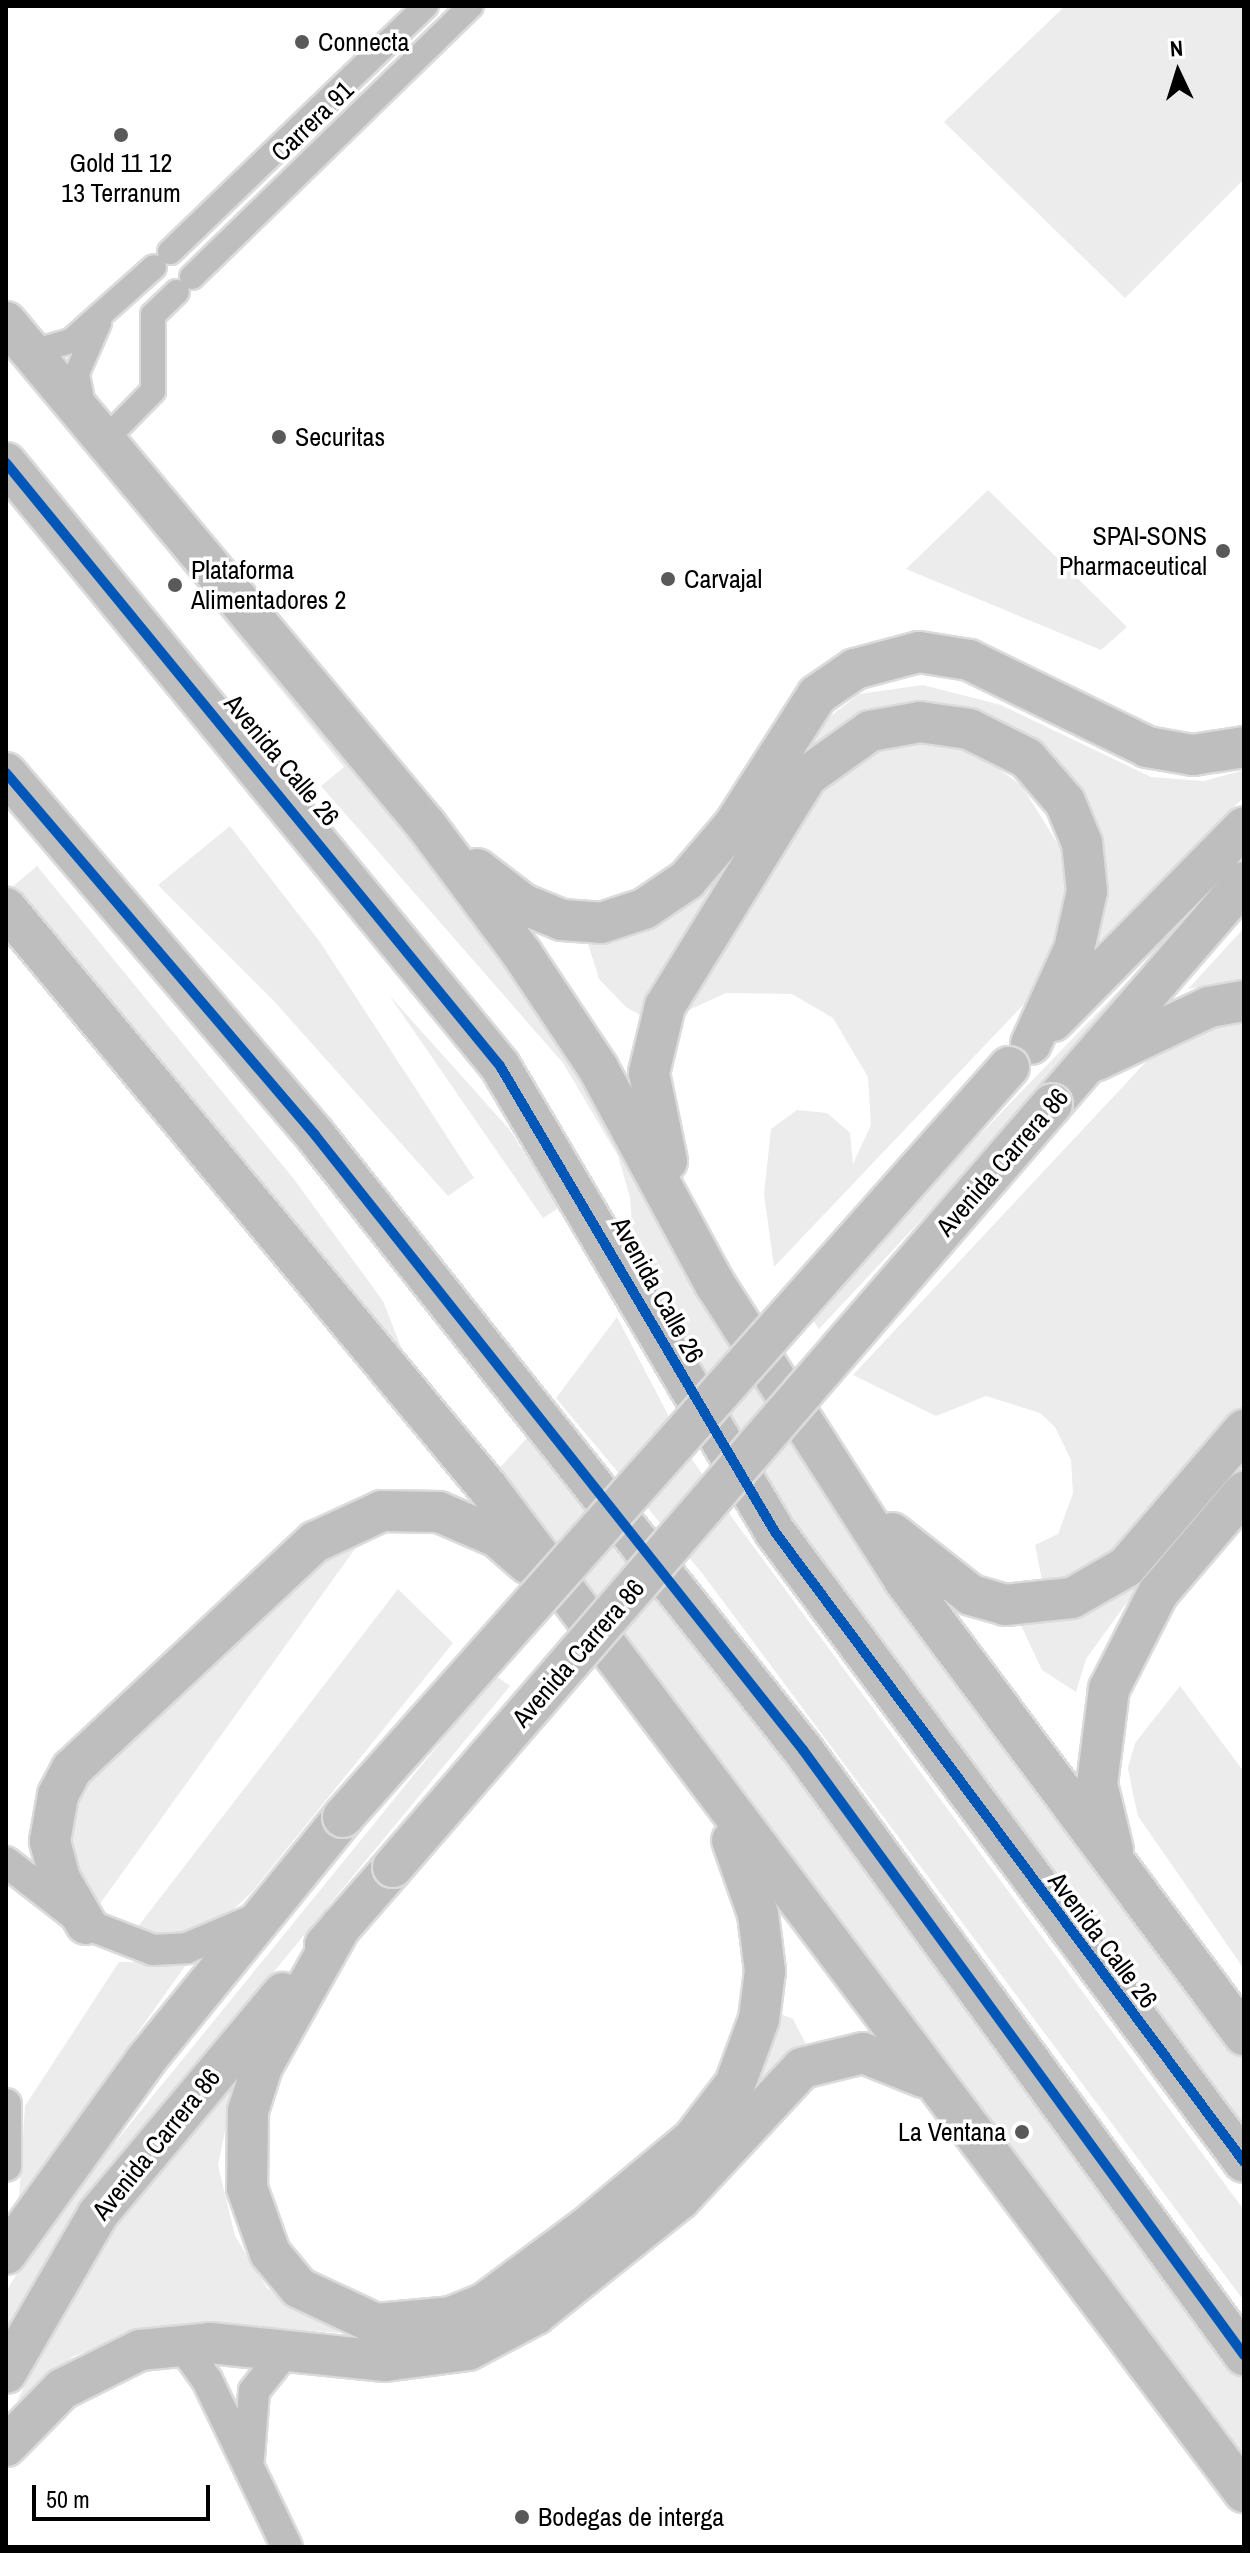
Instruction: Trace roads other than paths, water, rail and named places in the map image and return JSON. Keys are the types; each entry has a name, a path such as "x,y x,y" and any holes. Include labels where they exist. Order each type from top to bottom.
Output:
{"main road":[{"name":"Avenida Calle 26","path":"6,322 426,825 598,1068 715,1284 904,1580 1244,2035"},
{"name":"Avenida Calle 26","path":"6,463 500,1066 775,1532 1244,2162"},
{"path":"426,825 505,893 543,914 580,923 622,919 687,880 734,825 817,695 855,669 919,652 969,660 1147,747 1193,755 1244,747"},
{"path":"715,1284 653,1120 651,1050 694,955 807,776 833,753 870,731 920,722 999,741 1053,782 1079,833 1087,891 1069,962 1020,1056"},
{"path":"6,773 315,1135 794,1738 1244,2355"},
{"path":"6,2254 70,2158 260,1916 343,1817 1020,1056 1244,827"},
{"name":"Avenida Carrera 86","path":"6,2373 38,2308 116,2189 1244,882"},
{"path":"6,908 412,1391 1244,2492"},
{"path":"1085,1066 1196,1012 1244,1001"},
{"path":"826,1462 943,1579 1005,1605 1040,1606 1072,1598 1126,1567 1244,1430"},
{"path":"1121,1872 1097,1784 1109,1689 1158,1593 1244,1492"},
{"path":"86,1924 60,1879 50,1841 58,1795 72,1769 315,1542 382,1511 439,1512 497,1537 574,1608"},
{"path":"341,1926 262,2067 248,2111 247,2188 270,2253 299,2288 376,2324 451,2317 485,2303 586,2228 693,2139 735,2084 763,2003 764,1948 747,1875 697,1772"},
{"path":"6,2446 83,2375 140,2350 181,2344 385,2361 468,2350 536,2314 679,2200 802,2068 863,2053 933,2082"}],"street":[{"name":"Carrera 91","path":"32,352 65,345 102,316 426,6"},
{"name":"Carrera 91","path":"153,315 471,6"},
{"path":"96,430 153,391 153,315 131,289"},
{"name":"Carrera 91","path":"96,430 77,373 102,316"},
{"path":"6,1862 86,1924 153,1950 187,1948 260,1916"},
{"path":"6,2104 6,2166"},
{"path":"181,2344 207,2380 287,2547"},
{"path":"249,2464 254,2391 285,2352"}],"place":[{"name":"Connecta","path":"302,42"},
{"name":"Gold 11 12 13 Terranum","path":"121,135"},
{"name":"Securitas","path":"279,437"},
{"name":"SPAI-SONS Pharmaceutical","path":"1223,551"},
{"name":"Carvajal","path":"668,579"},
{"name":"Plataforma Alimentadores 2","path":"175,585"},
{"name":"La Ventana","path":"1022,2132"},
{"name":"Bodegas de interga","path":"522,2517"}]}
